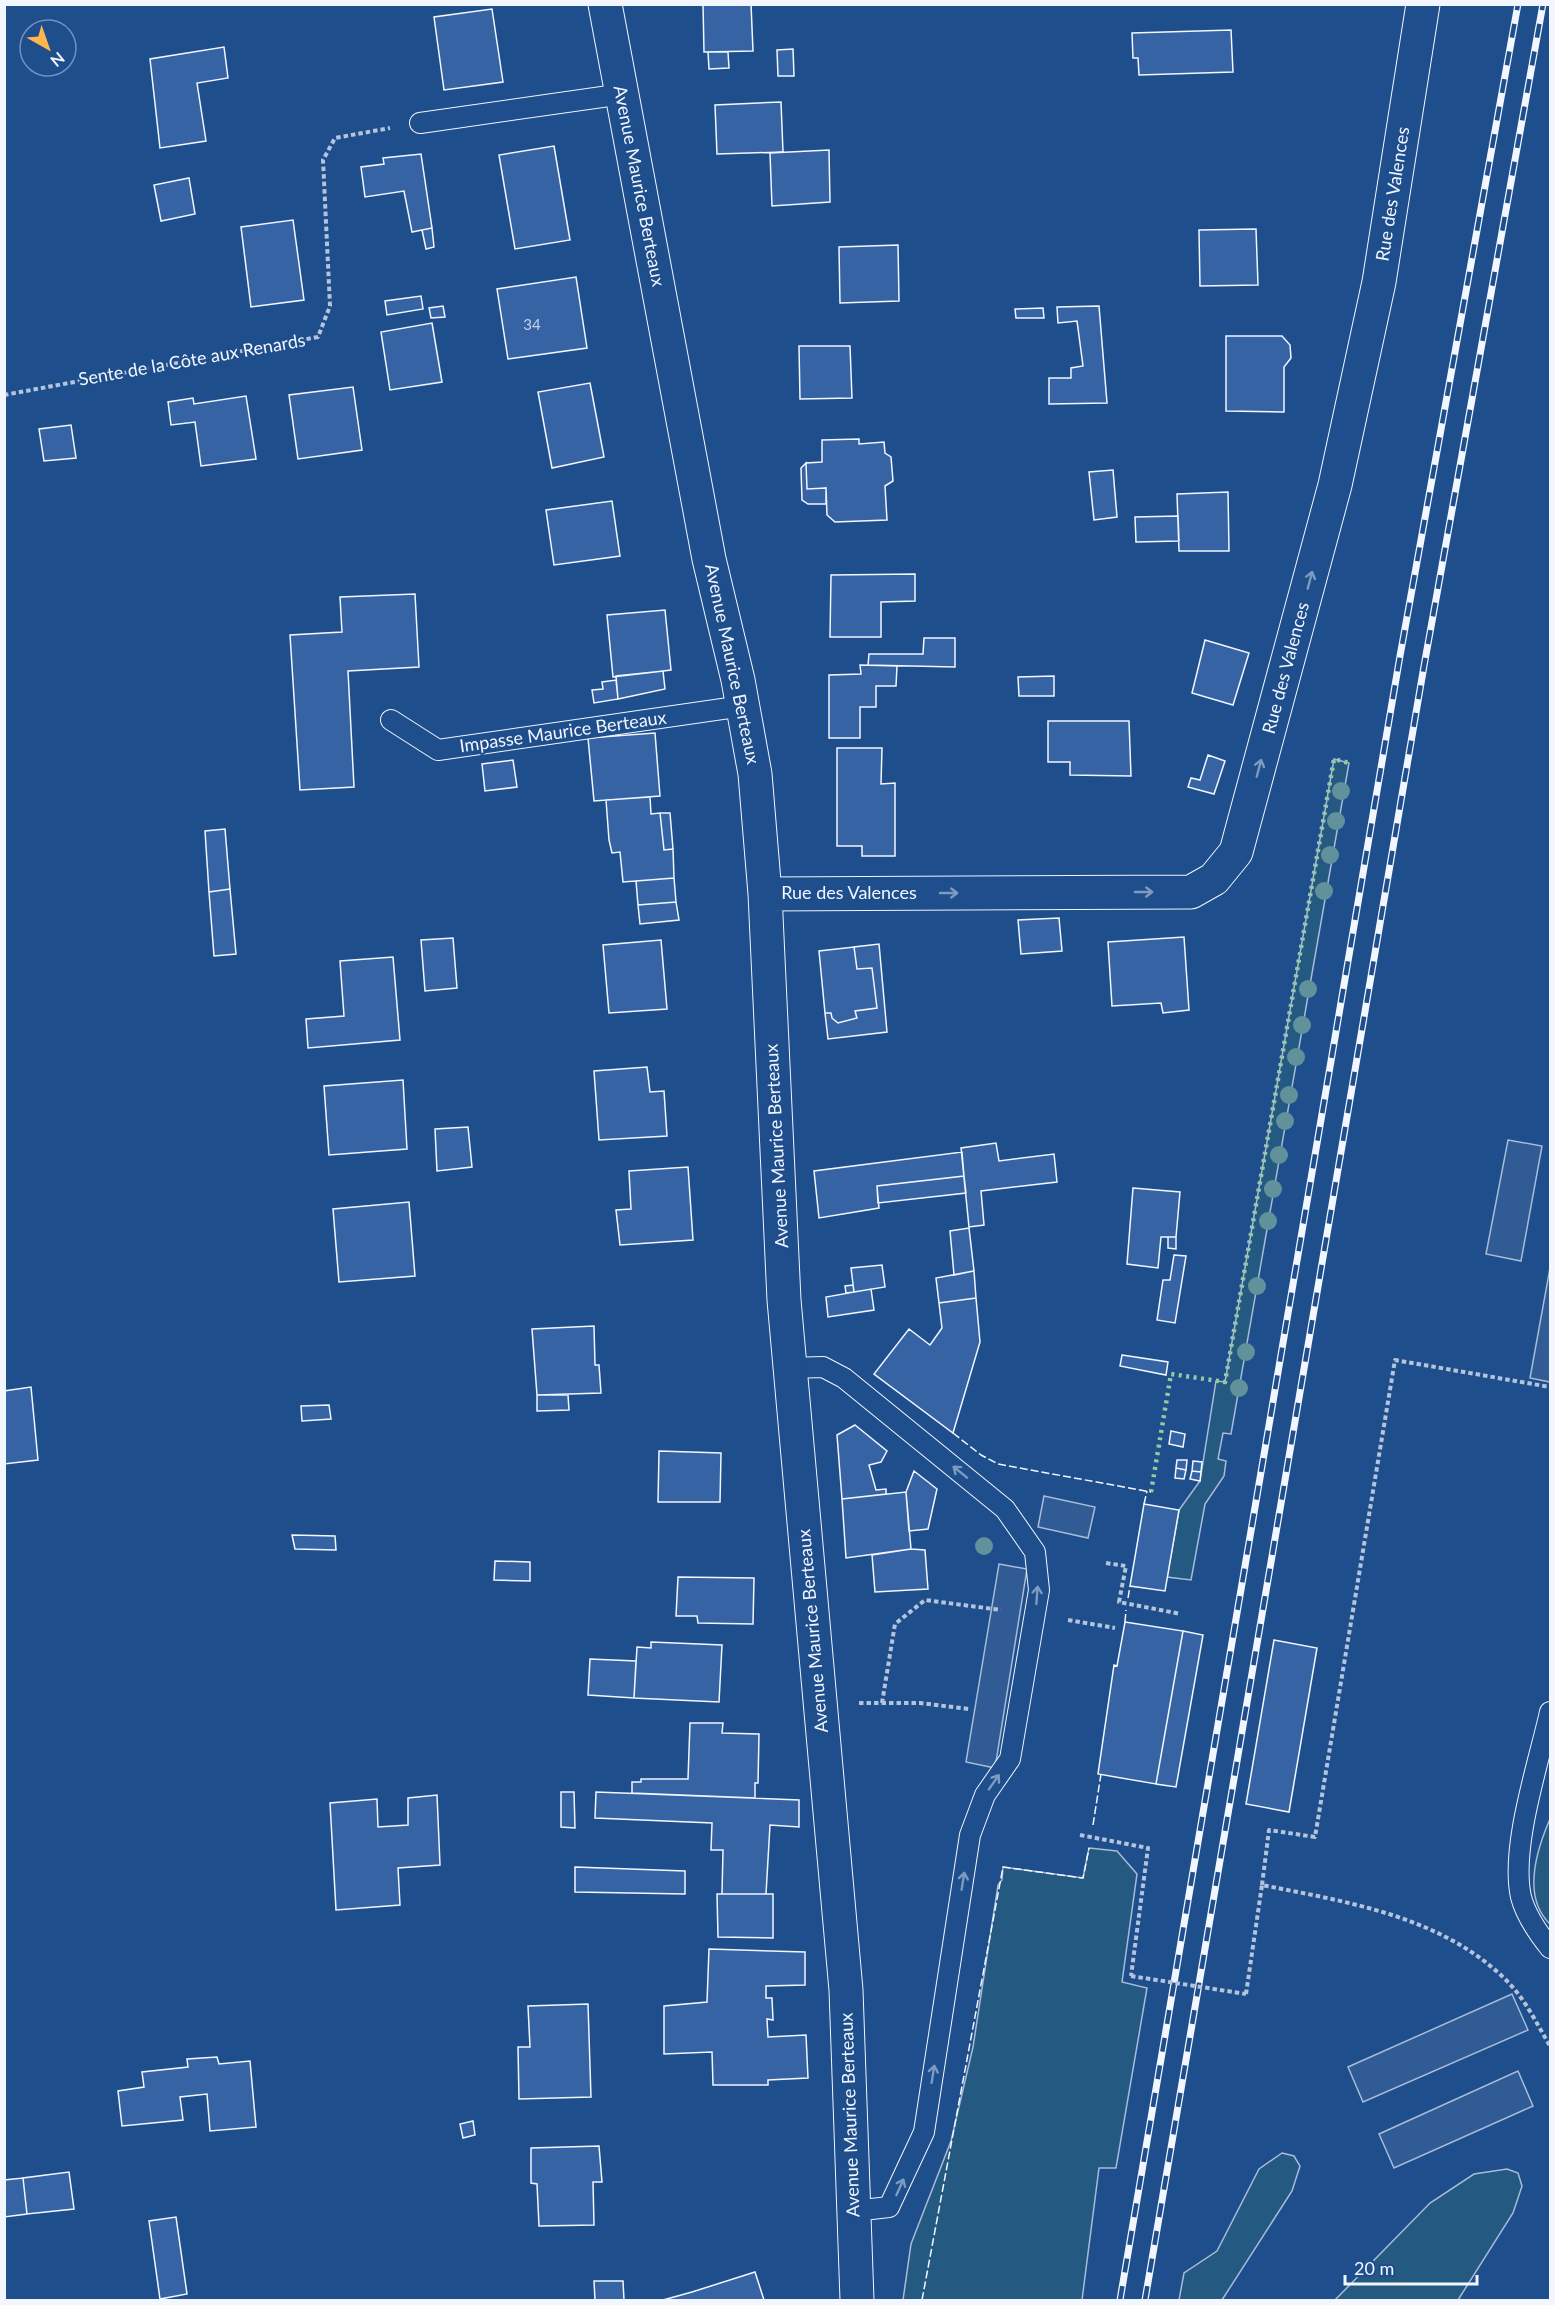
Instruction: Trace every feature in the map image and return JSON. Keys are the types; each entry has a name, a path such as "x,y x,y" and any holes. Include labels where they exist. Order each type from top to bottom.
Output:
{"street":[{"name":"Avenue Maurice Berteaux","path":"605,4 709,559 743,706 755,774 765,894 784,1300 846,1990 857,2301"},
{"name":"Rue des Valences","path":"765,894 1191,892 1214,879 1236,852 1335,485 1379,282 1423,4"}],"lane":[{"path":"420,123 622,94"},
{"name":"Impasse Maurice Berteaux","path":"391,720 438,750 743,706"},
{"path":"790,1368 823,1367 844,1378 1005,1509 1035,1552 1039,1590 1010,1760 985,1795 970,1835 924,2132 889,2207 854,2211"},
{"path":"1551,1712 1518,1855 1521,1897 1534,1928 1551,1948"}],"path":[{"name":"Sente de la Côte aux Renards","path":"4,395 318,337 330,306 323,160 335,138 420,123"},
{"path":"1080,1835 1148,1848 1131,1976 1246,1994 1269,1830 1315,1837 1395,1360 1551,1388"},
{"path":"1106,1563 1126,1566 1119,1602 1181,1614"},
{"path":"882,1703 895,1624 925,1600 969,1606"},
{"path":"819,1702 920,1703 969,1709"},
{"path":"1262,1885 1361,1904 1412,1920 1454,1943 1494,1969 1508,1982 1551,2046"}],"shaded area":[{"path":"1334,759 1349,763 1231,1434 1223,1433 1218,1459 1226,1461 1224,1476 1205,1504 1191,1580 1167,1577 1179,1510 1200,1481 1216,1381 1225,1382"},
{"path":"1508,1140 1542,1146 1521,1261 1486,1254"},
{"path":"1550,1268 1550,1382 1530,1378"},
{"path":"1044,1496 1095,1507 1088,1538 1038,1527"},
{"path":"999,1564 1027,1569 995,1768 966,1762"},
{"path":"1550,1819 1550,1924 1541,1913 1536,1901 1534,1873 1540,1845"},
{"path":"1089,1848 1117,1851 1137,1874 1122,1982 1147,1988 1116,2168 1099,2168 1082,2300 903,2300 911,2244 951,2141 973,2047 998,1885 1002,1880 1003,1867 1083,1878"},
{"path":"1512,1994 1528,2030 1363,2102 1348,2067"},
{"path":"1518,2071 1533,2106 1394,2168 1379,2134"},
{"path":"1282,2153 1294,2156 1300,2166 1292,2191 1222,2300 1179,2300 1184,2273 1217,2251 1259,2169"},
{"path":"1507,2169 1518,2173 1522,2186 1513,2213 1458,2300 1335,2300 1430,2203 1474,2174"}],"building":[{"path":"703,4 751,4 753,51 704,52"},
{"path":"492,9 503,82 444,90 434,17"},
{"path":"1231,30 1233,72 1139,75 1138,58 1133,58 1132,33"},
{"path":"224,47 228,78 197,83 206,141 160,148 150,59"},
{"path":"793,49 794,76 778,76 777,50"},
{"path":"708,52 728,52 729,68 709,69"},
{"path":"781,102 783,152 717,154 715,105"},
{"path":"554,146 570,240 515,249 499,155"},
{"path":"829,150 830,202 772,206 770,153"},
{"path":"421,154 432,228 412,232 404,191 365,197 361,167 384,164 383,158"},
{"path":"189,178 195,214 161,221 154,185"},
{"path":"293,220 304,300 251,307 241,227"},
{"path":"432,228 434,247 426,249 422,230"},
{"path":"1256,229 1258,285 1200,286 1199,230"},
{"path":"898,245 899,301 840,303 839,247"},
{"path":"576,277 587,348 508,359 497,289"},
{"path":"421,296 423,309 387,315 385,301"},
{"path":"443,306 445,317 431,318 429,308"},
{"path":"1099,306 1107,403 1049,404 1049,378 1071,378 1071,368 1083,366 1077,321 1058,323 1057,307"},
{"path":"1043,308 1044,318 1016,318 1015,309"},
{"path":"432,323 442,382 390,390 381,332"},
{"path":"1226,336 1282,336 1290,345 1291,358 1284,367 1284,412 1226,411"},
{"path":"799,346 850,346 852,398 800,399"},
{"path":"590,383 604,457 552,468 538,392"},
{"path":"353,387 362,450 298,459 289,395"},
{"path":"246,396 256,459 201,466 195,422 171,425 168,402 193,398 194,404"},
{"path":"71,425 76,458 44,461 39,429"},
{"path":"859,439 859,444 884,442 885,453 891,457 893,481 885,486 887,520 835,522 827,515 826,488 807,489 806,463 822,462 822,440"},
{"path":"806,463 807,489 826,488 826,504 808,504 802,500 801,468"},
{"path":"1113,470 1117,517 1094,520 1089,472"},
{"path":"1228,492 1229,551 1179,551 1177,494"},
{"path":"612,501 620,556 554,565 546,510"},
{"path":"1178,516 1179,541 1136,542 1135,517"},
{"path":"915,574 915,601 881,602 881,637 830,637 831,575"},
{"path":"415,594 419,667 348,671 354,787 300,790 290,635 342,632 340,597"},
{"path":"665,610 671,670 613,677 607,615"},
{"path":"924,638 955,638 955,667 868,665 869,654 923,654"},
{"path":"1205,640 1249,653 1233,705 1192,693"},
{"path":"860,665 897,666 896,686 876,686 876,707 860,707 860,738 829,738 829,675 861,674"},
{"path":"663,671 665,689 618,699 616,676"},
{"path":"1054,676 1054,696 1019,696 1018,677"},
{"path":"616,680 618,699 594,703 592,690 603,689 602,682"},
{"path":"1048,721 1129,721 1131,776 1070,775 1070,762 1048,762"},
{"path":"655,733 660,796 594,801 588,738"},
{"path":"837,748 882,748 881,784 895,783 895,856 862,856 862,846 837,846"},
{"path":"1208,755 1225,761 1214,794 1188,787 1191,778 1200,780"},
{"path":"513,760 517,787 485,791 482,764"},
{"path":"650,797 651,814 660,813 664,850 673,849 674,878 623,882 620,852 612,853 609,840 606,800"},
{"path":"660,813 670,813 673,849 664,850"},
{"path":"225,829 230,889 209,892 205,831"},
{"path":"674,878 676,902 638,905 636,881"},
{"path":"230,889 236,954 214,956 209,892"},
{"path":"676,902 679,920 640,924 638,905"},
{"path":"1059,918 1062,951 1021,954 1018,920"},
{"path":"1184,937 1189,1010 1163,1013 1161,1003 1112,1006 1108,942"},
{"path":"453,938 457,988 425,991 421,940"},
{"path":"661,940 667,1009 609,1013 603,945"},
{"path":"879,944 887,1032 828,1039 825,1013 831,1013 832,1018 838,1023 857,1018 855,1011 877,1008 872,968 857,969 854,947"},
{"path":"854,947 857,969 872,968 877,1008 855,1011 857,1018 838,1023 832,1018 831,1013 825,1013 819,951"},
{"path":"393,957 400,1040 308,1048 306,1019 344,1016 340,961"},
{"path":"647,1067 650,1092 664,1091 667,1136 599,1140 594,1071"},
{"path":"403,1080 407,1149 329,1155 324,1086"},
{"path":"468,1127 472,1167 437,1171 435,1129"},
{"path":"996,1143 999,1161 1054,1154 1057,1182 981,1191 984,1225 969,1227 961,1148"},
{"path":"962,1152 964,1176 877,1186 879,1208 819,1218 814,1171"},
{"path":"688,1167 693,1240 620,1245 616,1210 631,1209 629,1171"},
{"path":"964,1176 966,1193 878,1203 877,1186"},
{"path":"1133,1188 1180,1192 1176,1237 1161,1237 1158,1268 1127,1264"},
{"path":"409,1202 415,1276 339,1282 333,1209"},
{"path":"969,1228 974,1271 954,1275 950,1231"},
{"path":"1168,1237 1176,1237 1176,1249 1168,1248"},
{"path":"1174,1255 1186,1256 1175,1323 1157,1320 1163,1280 1170,1280"},
{"path":"882,1265 885,1287 854,1292 851,1268"},
{"path":"974,1271 976,1298 939,1303 936,1278"},
{"path":"853,1285 854,1292 846,1293 845,1286"},
{"path":"871,1289 874,1310 828,1317 826,1297"},
{"path":"976,1298 980,1342 953,1433 874,1374 909,1329 930,1345 942,1328 939,1303"},
{"path":"594,1326 595,1365 599,1365 601,1393 537,1395 532,1329"},
{"path":"1122,1355 1168,1362 1166,1375 1120,1366"},
{"path":"31,1387 38,1460 4,1464 4,1391"},
{"path":"537,1395 568,1395 569,1410 537,1411"},
{"path":"329,1405 331,1419 302,1421 301,1406"},
{"path":"855,1425 887,1451 881,1462 869,1465 876,1490 886,1489 886,1494 842,1499 837,1435"},
{"path":"1171,1431 1185,1434 1183,1447 1169,1444"},
{"path":"659,1451 721,1453 720,1502 658,1502"},
{"path":"1177,1460 1187,1460 1186,1470 1176,1468"},
{"path":"1193,1461 1202,1462 1201,1472 1192,1471"},
{"path":"1176,1468 1186,1470 1184,1479 1175,1478"},
{"path":"914,1471 937,1489 928,1529 909,1531 906,1492"},
{"path":"1192,1471 1201,1472 1200,1481 1190,1479"},
{"path":"906,1492 911,1549 846,1558 842,1499"},
{"path":"1144,1504 1179,1510 1165,1591 1130,1586"},
{"path":"292,1535 335,1536 336,1550 295,1549"},
{"path":"911,1549 925,1550 928,1589 875,1592 872,1555"},
{"path":"495,1561 530,1562 530,1581 494,1580"},
{"path":"678,1577 754,1578 753,1624 698,1623 697,1616 676,1616"},
{"path":"1125,1622 1183,1631 1156,1784 1098,1774 1114,1665 1117,1666"},
{"path":"1183,1631 1203,1635 1176,1787 1156,1784"},
{"path":"1274,1640 1317,1648 1289,1812 1246,1804"},
{"path":"651,1642 722,1645 719,1702 634,1698 637,1647 651,1648"},
{"path":"590,1659 636,1661 634,1698 588,1695"},
{"path":"690,1723 723,1723 722,1733 759,1734 758,1783 755,1783 755,1798 632,1793 632,1782 641,1782 641,1779 688,1779"},
{"path":"561,1792 574,1792 575,1828 561,1827"},
{"path":"596,1792 799,1800 799,1827 770,1825 766,1894 722,1894 723,1850 711,1850 712,1823 595,1818"},
{"path":"437,1795 440,1865 398,1868 400,1905 336,1910 330,1803 377,1799 378,1827 408,1825 408,1798"},
{"path":"575,1867 685,1871 685,1894 575,1892"},
{"path":"717,1894 773,1894 773,1938 718,1937"},
{"path":"709,1949 805,1952 805,1985 766,1986 766,1998 772,1998 773,2020 767,2019 768,2037 806,2035 808,2078 768,2080 768,2085 713,2085 712,2052 664,2054 664,2006 707,2002"},
{"path":"588,2004 591,2097 519,2099 518,2047 530,2047 528,2006"},
{"path":"217,2057 219,2064 250,2061 256,2127 210,2131 207,2094 180,2097 183,2120 122,2126 118,2091 144,2087 142,2072 188,2067 187,2059"},
{"path":"473,2121 475,2135 463,2138 460,2124"},
{"path":"599,2146 602,2182 593,2182 594,2225 539,2226 537,2184 531,2183 531,2148"},
{"path":"69,2172 74,2209 27,2214 23,2178"},
{"path":"23,2178 27,2214 4,2217 4,2180"},
{"path":"176,2217 187,2294 160,2299 149,2221"},
{"path":"755,2272 764,2300 663,2300 692,2292"},
{"path":"594,2281 623,2281 624,2300 595,2300"}],"railway":[{"path":"1120,2300 1400,656 1518,4"},
{"path":"1145,2300 1424,666 1543,4"}],"hedge":[{"path":"1151,1492 1171,1374 1225,1382 1334,759 1349,763"}],"fence":[{"path":"953,1433 981,1455 998,1464 1151,1492"},
{"path":"1144,1504 1147,1491"},
{"path":"1128,1598 1130,1586"},
{"path":"1125,1622 1126,1610"},
{"path":"1093,1825 1101,1774"},
{"path":"922,2300 1003,1867 1083,1878 1089,1848"}]}
